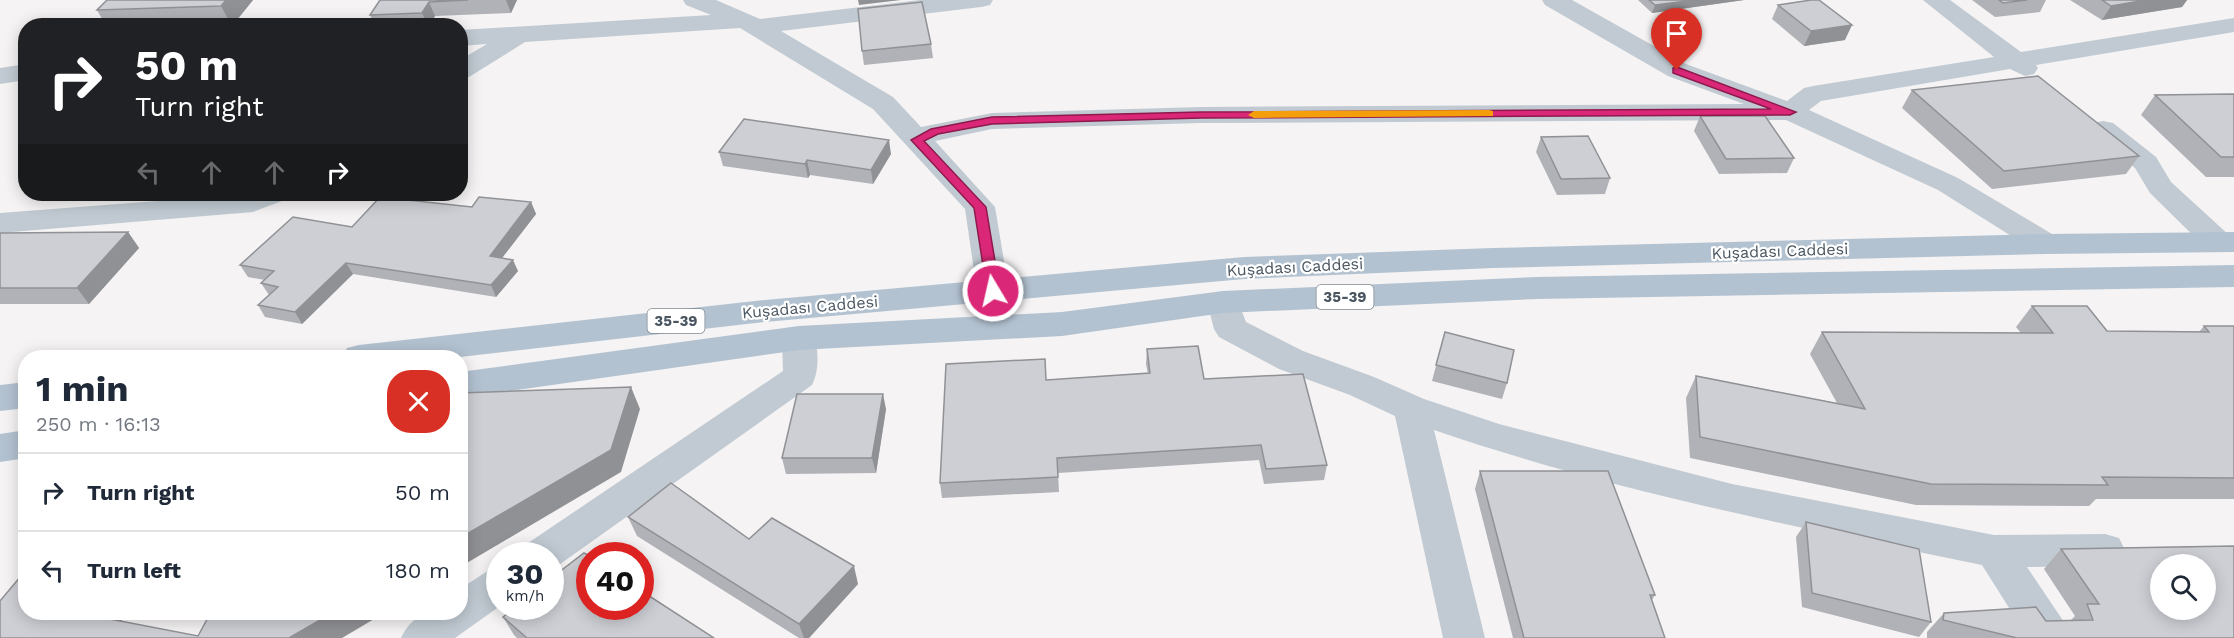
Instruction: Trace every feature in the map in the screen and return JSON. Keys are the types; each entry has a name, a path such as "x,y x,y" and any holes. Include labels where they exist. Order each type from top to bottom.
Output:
{"main road":[{"name":"Kuşadası Caddesi","path":"421,350 765,311 1244,268 1493,258 2046,244 2226,242"},
{"name":"Kuşadası Caddesi","path":"468,383 799,338 1062,324 1223,302 1537,288 2234,276"},
{"path":"0,398 18,396"},
{"path":"0,448 18,445"}],"street":[{"path":"696,0 751,24 883,103 980,207 993,291"},
{"path":"468,37 751,24 981,0"},
{"path":"1554,0 1677,70 1790,112 1948,184 2046,244"},
{"path":"1935,0 2044,83"},
{"path":"916,140 935,131 992,121 1213,115 1790,112 1813,93 2234,25"},
{"path":"468,66 520,34"},
{"path":"0,76 18,73"},
{"path":"2081,112 2146,163 2160,187 2226,242"},
{"path":"0,223 257,201"},
{"path":"1223,302 1231,329 1292,360 1362,386 1411,408 1496,437 1732,499 1994,551 2135,549"},
{"path":"561,542 800,376 799,338"},
{"path":"1411,408 1464,638"},
{"path":"1994,551 2051,638"},
{"path":"468,606 486,594"},
{"path":"422,638 448,620"}],"building":[{"path":"107,0 226,0 221,6 97,10"},
{"path":"380,0 468,0 429,2 422,13 370,15"},
{"path":"1649,0 1694,0 1655,5"},
{"path":"1819,0 1852,25 1811,31 1778,5"},
{"path":"1999,0 2027,0 2003,3"},
{"path":"2102,0 2146,0 2111,6"},
{"path":"922,2 931,44 862,51 858,9"},
{"path":"2038,76 2139,156 2004,171 1912,90"},
{"path":"2234,94 2234,157 2221,157 2155,95"},
{"path":"1700,116 1765,116 1794,158 1726,159"},
{"path":"744,119 889,140 871,170 807,160 805,164 719,152"},
{"path":"1588,136 1610,178 1561,179 1541,137"},
{"path":"479,197 531,202 490,256 513,260 491,285 346,263 295,312 258,305 278,287 261,283 274,271 240,265 293,217 352,227 376,201 417,201 472,207"},
{"path":"128,232 77,288 0,288 0,233"},
{"path":"2032,306 2087,306 2107,331 2209,332 2204,326 2234,326 2234,478 2102,477 2108,485 1931,484 1700,437 1696,376 1865,409 1822,332 2053,333"},
{"path":"1445,332 1514,350 1507,383 1436,365"},
{"path":"1198,346 1204,379 1303,374 1327,465 1266,469 1261,445 1057,458 1058,477 940,483 946,364 1045,359 1046,380 1150,373 1147,349"},
{"path":"631,387 611,450 468,533 468,393"},
{"path":"797,394 883,394 872,458 782,458"},
{"path":"1480,471 1608,471 1655,595 1650,595 1665,638 1524,638"},
{"path":"671,483 749,539 772,518 854,566 799,624 628,517"},
{"path":"1806,522 1919,549 1931,622 1812,593"},
{"path":"2234,546 2234,638 2017,638 1943,620 1944,613 2036,607 2046,621 2093,620 2087,604 2099,604 2061,549"},
{"path":"576,559 576,620 654,620 654,599 714,638 527,638 506,620 564,620 564,568"},
{"path":"18,580 18,620 115,620 198,636 207,620 320,620 289,638 0,638 0,601"}],"slow traffic":[{"path":"1254,115 1489,114"}],"route":[{"path":"993,291 980,207 916,140 935,131 992,121 1201,115 1790,112 1677,70"}]}
